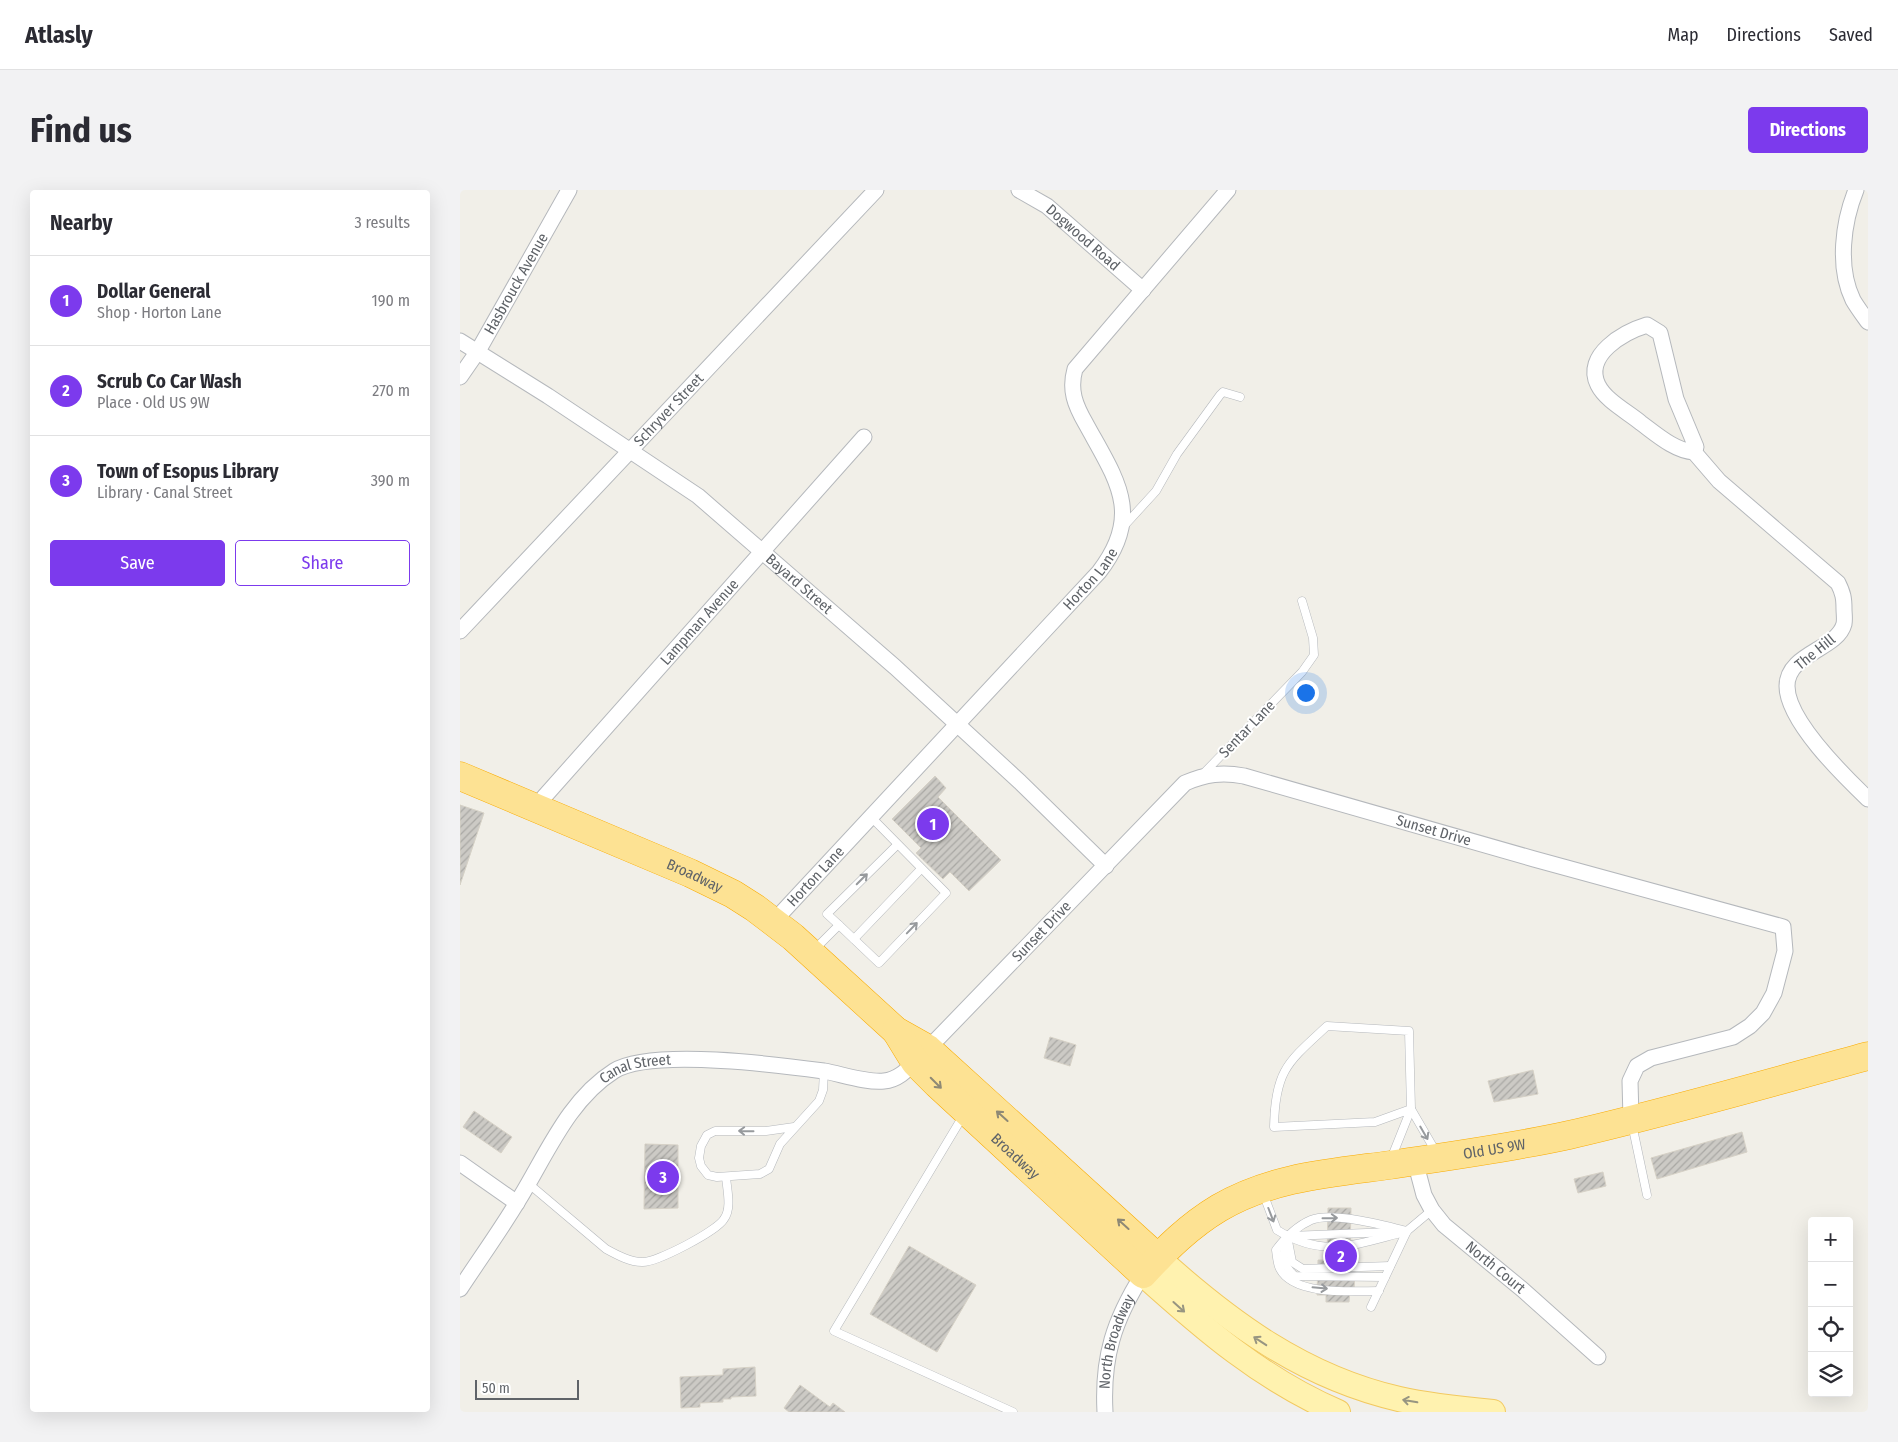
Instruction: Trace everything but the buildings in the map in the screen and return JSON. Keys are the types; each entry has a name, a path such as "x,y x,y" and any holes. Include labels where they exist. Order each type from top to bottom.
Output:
{"highway":[{"name":"Broadway","path":"460,776 690,873 733,894 774,921 1151,1266"},
{"name":"Broadway","path":"922,1056 965,1112 1151,1266"},
{"name":"Old US 9W","path":"1151,1266 1171,1244 1201,1220 1219,1208 1261,1189 1319,1174 1529,1143 1631,1119 1868,1056"}],"main road":[{"path":"1151,1266 1215,1337 1254,1367 1285,1386 1338,1412"},
{"path":"1151,1266 1236,1324 1298,1363 1332,1378 1398,1399 1493,1412"}],"street":[{"name":"Hasbrouck Avenue","path":"460,377 478,351 569,190"},
{"name":"Schryver Street","path":"460,631 876,190"},
{"name":"Dogwood Road","path":"1019,190 1047,206 1143,290"},
{"name":"Horton Lane","path":"774,921 1099,572 1118,544 1123,512 1117,484 1075,403 1072,380 1083,357 1228,190"},
{"path":"1856,190 1848,209 1843,236 1844,264 1852,299 1868,322"},
{"name":"The Hill","path":"1694,452 1696,446 1676,399 1660,333 1646,325 1629,331 1611,344 1598,359 1594,375 1599,387 1616,404 1668,442 1694,452 1720,481 1838,583 1844,594 1844,624 1837,636 1806,656 1793,668 1787,685 1789,701 1811,739 1868,799"},
{"name":"Bayard Street","path":"460,340 698,496 763,551 957,724 1106,866"},
{"name":"Lampman Avenue","path":"538,809 544,797 864,437"},
{"name":"Sunset Drive","path":"922,1056 1185,783 1202,776 1225,772 1783,927 1784,958 1774,993 1763,1013 1750,1026 1733,1037 1650,1058 1637,1066 1630,1081 1631,1119"},
{"name":"Canal Street","path":"460,1289 529,1184 570,1114 593,1088 616,1070 634,1064 679,1060 746,1062 824,1071 883,1081 896,1078 922,1056"},
{"name":"North Court","path":"1414,1161 1420,1185 1432,1210 1444,1225 1523,1290 1598,1357"},
{"path":"460,1163 517,1203"},
{"name":"North Broadway","path":"1106,1412 1105,1377 1111,1336 1128,1298 1151,1266"}],"lane":[{"path":"1122,527 1156,490 1177,454 1220,395 1223,392 1240,397"},
{"name":"Sentar Lane","path":"1202,776 1302,672 1314,655 1313,638 1302,601"},
{"path":"871,817 946,893 879,963 827,914 897,844"},
{"path":"854,939 921,869"},
{"path":"811,954 839,925"},
{"path":"1410,1108 1375,1122 1274,1127 1274,1102 1279,1083 1289,1062 1327,1026 1409,1031 1410,1108 1414,1161"},
{"path":"794,1126 766,1132 714,1131 707,1135 701,1146 701,1166 708,1175 726,1177 760,1174 768,1170 780,1144 794,1126 805,1118 819,1101 823,1090 824,1071"},
{"path":"1410,1108 1414,1161"},
{"path":"965,1112 834,1331 1013,1412"},
{"path":"1631,1119 1647,1195"},
{"path":"529,1184 606,1249 619,1256 644,1262 657,1259 715,1229 724,1220 728,1202 726,1177"},
{"path":"1261,1189 1277,1230 1312,1247 1350,1246 1407,1231"},
{"path":"1371,1307 1407,1231 1432,1210"},
{"path":"1379,1291 1303,1287 1289,1280 1279,1268 1276,1250 1287,1236 1312,1219 1351,1218 1407,1231"},
{"path":"1287,1236 1407,1231"},
{"path":"1287,1236 1292,1262 1302,1269 1390,1266"},
{"path":"1287,1236 1283,1260 1289,1271 1295,1276 1385,1277"}],"place":[{"name":"Dollar General","path":"933,824"},
{"name":"Town of Esopus Library","path":"663,1177"},
{"name":"Scrub Co Car Wash","path":"1341,1256"}]}
